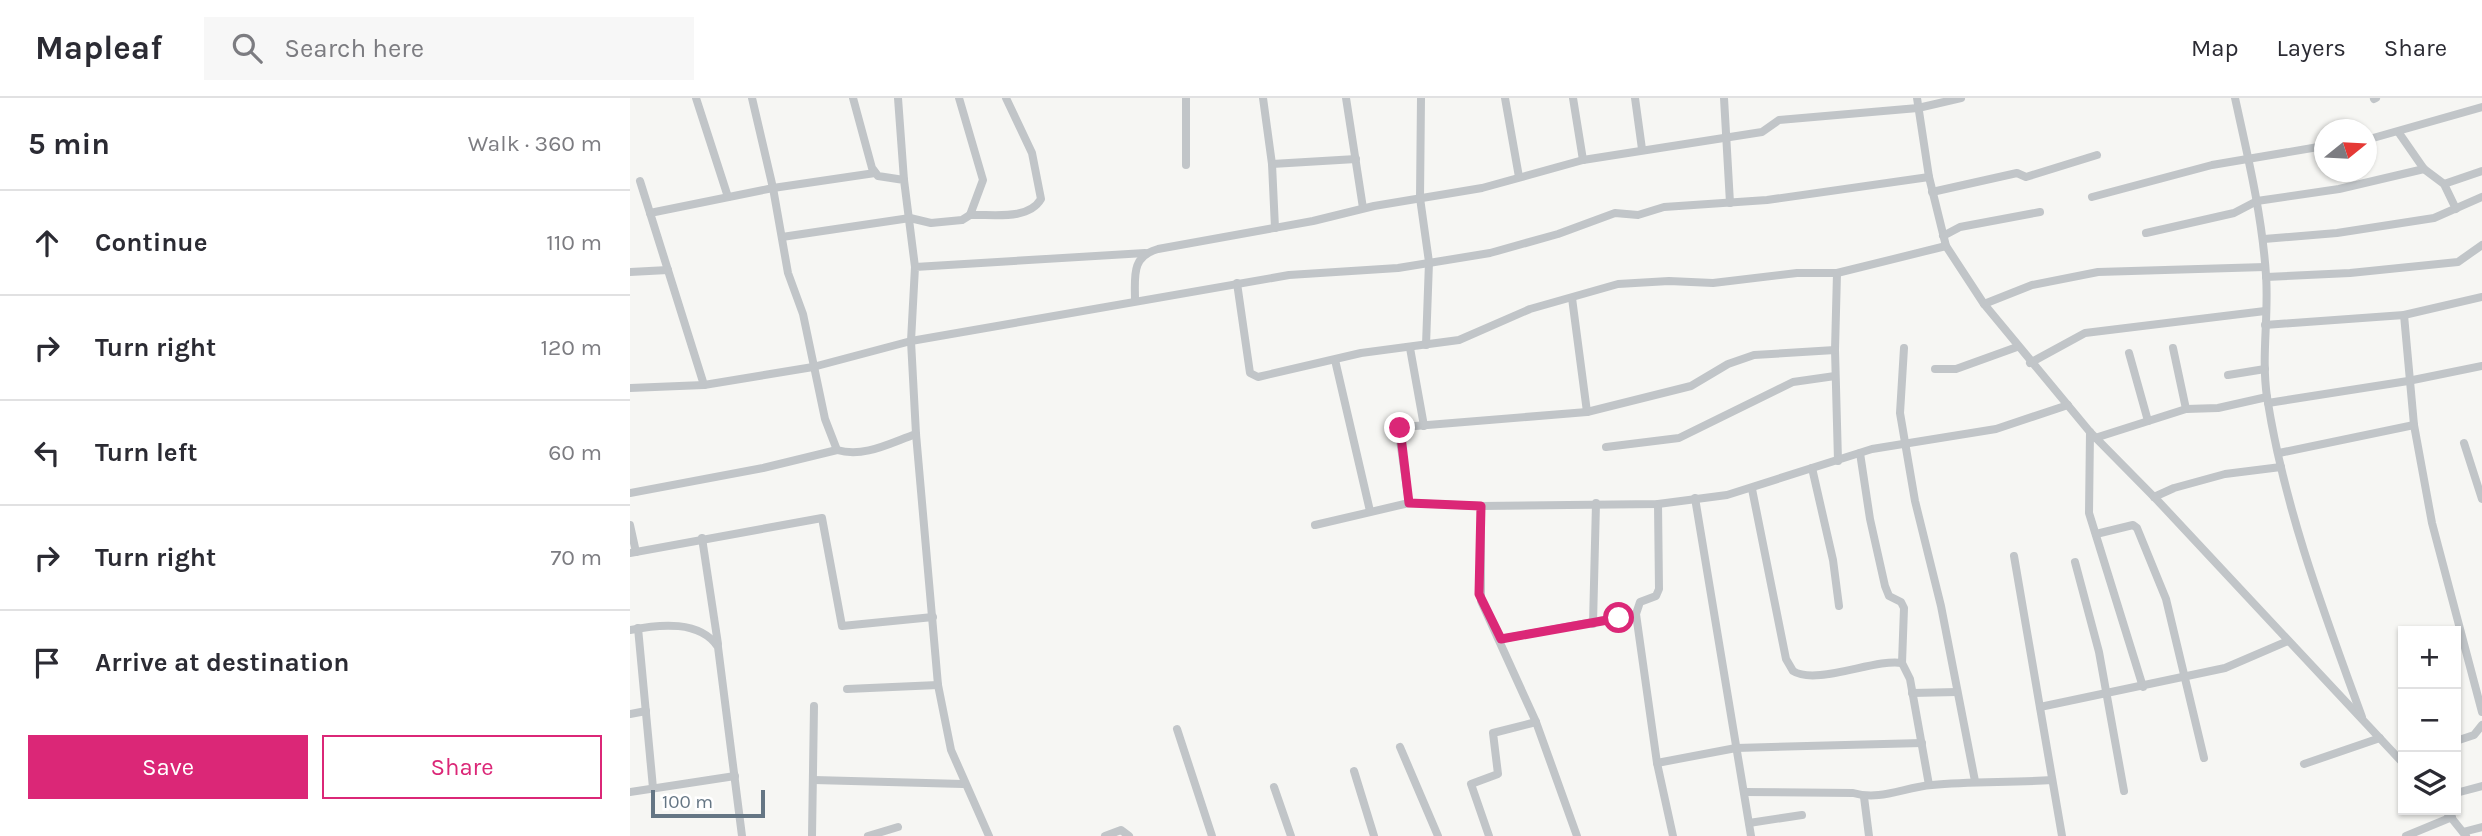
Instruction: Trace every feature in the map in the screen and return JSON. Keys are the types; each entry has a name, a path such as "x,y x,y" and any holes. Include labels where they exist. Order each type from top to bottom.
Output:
{"street":[{"path":"696,98 728,197"},
{"path":"751,98 773,188 789,273 803,314 825,419 837,450"},
{"path":"853,98 875,173"},
{"path":"898,98 904,180 915,267 911,341 916,434 939,685 951,750 963,784 989,836"},
{"path":"958,98 983,180 970,215"},
{"path":"782,237 909,218 930,223 962,220 970,215 1019,214 1036,207 1041,199 1032,153 1006,98"},
{"path":"1186,98 1186,165"},
{"path":"1263,98 1272,164 1275,228"},
{"path":"1346,98 1363,208"},
{"path":"1421,98 1420,198 1429,262 1426,345"},
{"path":"1505,98 1519,177"},
{"path":"1573,98 1583,160"},
{"path":"1635,98 1642,149"},
{"path":"1724,98 1730,203"},
{"path":"1917,98 1928,177 1946,246 1984,304 2092,435 2398,756"},
{"path":"915,267 1144,253 1363,208 1482,188 1583,160 1762,132 1779,120 1918,108 1961,98"},
{"path":"2235,98 2249,157 2263,239 2266,277 2264,369 2281,467 2319,599 2364,723"},
{"path":"2377,138 2482,107"},
{"path":"2399,132 2424,169 2444,184 2456,209"},
{"path":"2092,197 2153,178 2249,157 2314,148"},
{"path":"1932,192 2017,173 2026,177 2097,155"},
{"path":"1272,164 1356,159"},
{"path":"2146,233 2234,213 2257,201 2339,189 2424,169"},
{"path":"2444,184 2482,172"},
{"path":"650,213 773,188 875,173 904,180"},
{"path":"630,388 704,385 813,367 911,341 1300,273 1398,268 1502,250 1615,213 1638,215 1664,207 1824,193 1928,177"},
{"path":"640,181 704,385"},
{"path":"2263,239 2337,233 2434,218 2482,197"},
{"path":"1943,236 1959,227 2040,212"},
{"path":"2266,277 2350,273 2458,262 2482,245"},
{"path":"1237,283 1250,373 1253,376 1361,353 1459,340 1530,309 1618,285 1669,281 1713,283 1797,273 1837,273 1946,246"},
{"path":"1135,300 1135,272 1144,253"},
{"path":"1984,304 2032,285 2098,272 2265,267"},
{"path":"630,272 668,270"},
{"path":"1837,273 1835,376 1838,461"},
{"path":"1572,298 1587,412"},
{"path":"2265,325 2404,315 2482,298"},
{"path":"2030,363 2085,333 2265,311"},
{"path":"2404,315 2408,382 2432,523 2482,712"},
{"path":"1935,369 1956,369 2017,347"},
{"path":"1410,348 1424,426"},
{"path":"1904,348 1900,413 1976,781"},
{"path":"2173,348 2186,409"},
{"path":"1409,503 1399,433 1403,427 1587,412 1691,386 1728,364 1754,355 1835,350"},
{"path":"2129,353 2148,421"},
{"path":"1335,360 1370,511"},
{"path":"2092,435 2186,409 2218,408 2408,382 2482,366"},
{"path":"2228,375 2264,369"},
{"path":"1606,447 1678,438 1793,382 1835,376"},
{"path":"1315,525 1409,503 1481,506 1658,503 1752,489 1860,453 1905,442 1959,437 1996,429 2068,405"},
{"path":"2279,453 2414,425"},
{"path":"630,493 763,468 837,450 851,454 869,451 916,434"},
{"path":"2092,435 2088,505 2143,687"},
{"path":"2464,443 2482,495"},
{"path":"1860,453 1870,519 1885,586 1889,597 1901,602 1904,608 1902,663 1912,693 1929,785"},
{"path":"2154,497 2174,488 2225,474 2281,467"},
{"path":"1812,468 1833,560 1839,606"},
{"path":"1752,489 1786,659 1793,671 1801,675 1902,663"},
{"path":"1695,498 1751,836"},
{"path":"1593,624 1596,503"},
{"path":"1658,503 1659,589 1656,596 1640,602 1636,614 1657,763 1673,836"},
{"path":"1481,506 1479,594 1536,722 1577,836"},
{"path":"630,525 633,553 702,538 822,518 842,626 933,617"},
{"path":"2096,534 2133,525 2137,528 2166,599 2204,758"},
{"path":"702,538 742,836"},
{"path":"2014,556 2062,836"},
{"path":"2076,562 2107,694 2124,791"},
{"path":"1501,639 1636,614"},
{"path":"653,788 646,711 634,629 695,626 712,637 718,647"},
{"path":"2040,707 2225,668 2288,640"},
{"path":"847,689 939,685"},
{"path":"1912,693 1956,692"},
{"path":"812,836 814,706"},
{"path":"630,714 646,711"},
{"path":"1489,836 1471,784 1498,774 1493,733 1536,722"},
{"path":"2461,739 2474,735 2482,725"},
{"path":"1177,729 1212,836"},
{"path":"2304,764 2380,738"},
{"path":"1657,763 1736,748 1922,743"},
{"path":"1400,747 1438,836"},
{"path":"1354,771 1374,836"},
{"path":"630,792 735,776"},
{"path":"814,780 963,784"},
{"path":"1745,792 1853,793 1864,797 1885,796 1929,785 2052,780"},
{"path":"2461,792 2482,786"},
{"path":"1274,787 1291,836"},
{"path":"1864,797 1868,836"},
{"path":"1749,823 1802,815"},
{"path":"2406,836 2452,817 2464,834 2482,827"},
{"path":"868,836 898,827"},
{"path":"1105,836 1121,830 1129,836"}],"route":[{"path":"1400,428 1409,503 1481,506 1479,594 1501,639 1619,618"}]}
